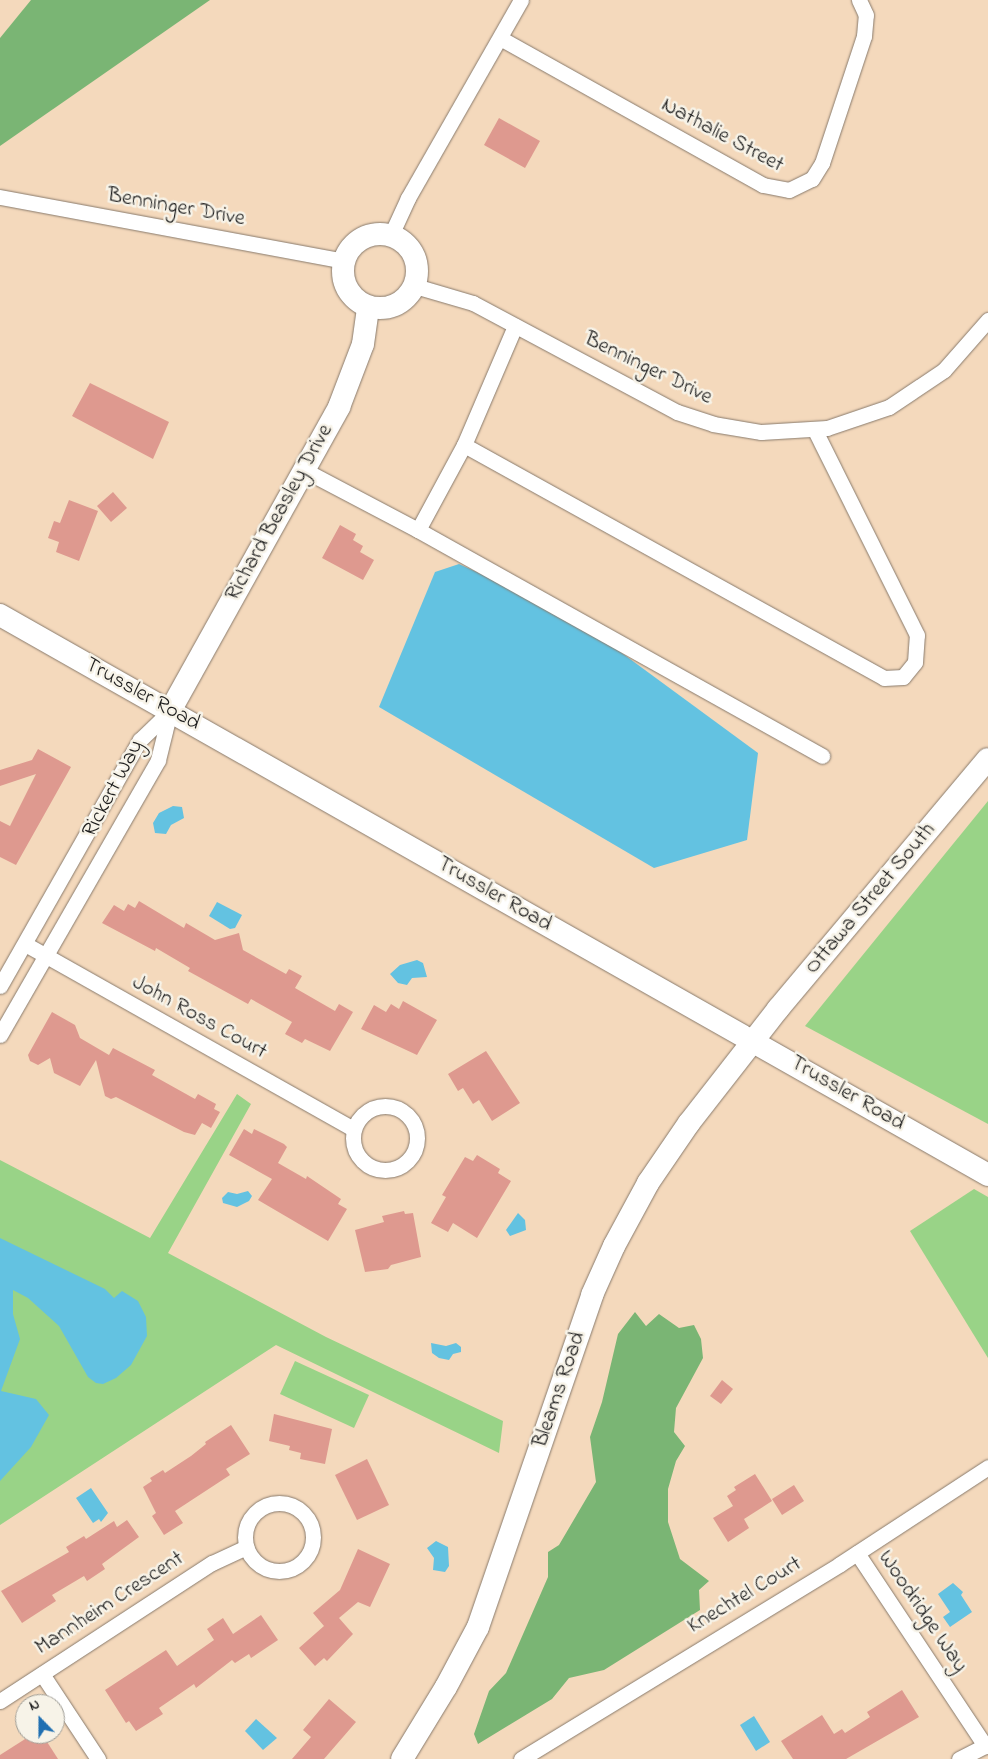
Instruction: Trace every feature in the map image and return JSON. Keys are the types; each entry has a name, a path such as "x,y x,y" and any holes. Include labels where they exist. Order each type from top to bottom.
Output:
{"main road":[{"path":"391,235 406,244 414,256 418,270 415,286 396,305 382,309 368,307 355,300 346,288 344,261 352,247 364,238 391,235"},
{"name":"Richard Beasley Drive","path":"170,711 304,470 353,377 363,344 368,307"},
{"name":"Trussler Road","path":"0,615 755,1041 988,1175"},
{"name":"Ottawa Street South","path":"755,1041 988,759"},
{"name":"Bleams Road","path":"402,1759 446,1687 478,1627 509,1544 573,1348 614,1246 667,1153 755,1041"}],"street":[{"path":"391,235 408,198 521,0"},
{"name":"Nathalie Street","path":"500,38 763,186 789,190 812,179 822,163 864,36 866,15 859,0"},
{"name":"Benninger Drive","path":"0,197 344,261"},
{"name":"Benninger Drive","path":"415,286 473,303 695,419 761,432 816,430 869,416 909,396 955,360 988,320"},
{"path":"418,530 464,445 515,326"},
{"path":"464,445 884,678 903,678 915,662 917,635 816,430"},
{"path":"304,470 418,530 822,756"},
{"name":"Rickert Way","path":"0,986 140,740 170,711"},
{"name":"Rickert Way","path":"0,1035 158,760 170,711"},
{"name":"John Ross Court","path":"25,944 353,1129"},
{"path":"390,1106 410,1119 417,1133 416,1143 403,1165 386,1170 376,1169 359,1158 354,1150 353,1129 364,1113 372,1108 390,1106"},
{"name":"Knechtel Court","path":"521,1759 857,1553 988,1466"},
{"path":"267,1504 294,1506 308,1518 312,1527 310,1551 293,1568 276,1571 260,1566 246,1547 248,1521 267,1504"},
{"name":"Mannheim Crescent","path":"0,1701 230,1552 246,1547"},
{"name":"Woodridge Way","path":"857,1553 987,1745"},
{"path":"42,1674 98,1759"},
{"path":"959,1759 987,1745"}],"green space":[{"path":"31,0 210,0 0,146 0,38"},
{"path":"988,801 988,1124 805,1026"},
{"path":"237,1094 251,1104 168,1253 326,1337 503,1421 499,1453 276,1345 0,1525 0,1160 150,1238"},
{"path":"974,1189 988,1197 988,1358 910,1231"},
{"path":"635,1312 646,1326 659,1314 679,1328 694,1325 701,1339 703,1358 676,1408 674,1432 685,1446 676,1461 668,1489 668,1522 680,1559 709,1581 699,1590 700,1610 604,1670 569,1678 552,1699 478,1744 474,1734 489,1691 506,1673 548,1577 548,1552 559,1545 596,1482 590,1437 602,1402 618,1334"},
{"path":"295,1361 369,1395 354,1428 280,1394"}],"water":[{"path":"459,564 566,612 758,753 747,840 654,868 379,707 435,572"},
{"path":"173,806 182,807 184,818 171,825 166,834 155,833 153,823 159,813"},
{"path":"217,902 242,915 235,928 230,929 209,916"},
{"path":"417,960 423,963 427,977 412,978 407,985 398,983 390,974 400,965"},
{"path":"248,1191 252,1196 249,1201 237,1207 223,1203 222,1198 228,1192 237,1194"},
{"path":"518,1213 525,1220 526,1230 510,1236 506,1230"},
{"path":"0,1238 105,1289 114,1298 122,1291 138,1301 146,1317 147,1336 131,1365 116,1378 103,1384 96,1383 88,1377 59,1326 28,1298 13,1290 13,1314 20,1339 1,1391 36,1399 49,1415 31,1447 0,1481"},
{"path":"431,1343 446,1346 456,1343 461,1347 461,1352 453,1354 449,1360 439,1358 432,1353"},
{"path":"91,1488 108,1513 101,1522 99,1519 93,1523 76,1498"},
{"path":"436,1541 448,1547 449,1566 445,1572 433,1570 434,1558 427,1548"},
{"path":"953,1583 963,1592 961,1595 972,1612 950,1627 943,1617 950,1612 938,1594"},
{"path":"754,1716 770,1742 756,1751 740,1725"},
{"path":"256,1719 277,1738 263,1750 245,1731"}],"building":[{"path":"499,118 540,141 525,168 484,145"},
{"path":"90,383 169,422 153,459 72,416"},
{"path":"113,492 127,508 111,522 97,506"},
{"path":"69,500 98,511 79,561 56,552 59,542 48,538 54,521 60,523"},
{"path":"340,525 356,534 353,540 363,546 360,552 374,560 363,580 322,558"},
{"path":"38,749 71,767 16,865 0,857 0,821 10,826 36,774 0,786 0,770 32,760"},
{"path":"139,901 184,928 186,923 215,940 239,933 243,950 286,974 289,969 302,976 295,988 335,1011 339,1004 353,1012 330,1051 305,1039 302,1043 285,1034 292,1022 251,999 248,1004 188,971 190,968 156,948 155,951 102,923 114,905 124,911 128,904 135,908"},
{"path":"403,1001 437,1020 417,1055 361,1029 374,1005 386,1012 391,1004 399,1009"},
{"path":"52,1012 75,1025 80,1038 109,1055 113,1048 155,1070 152,1075 195,1099 198,1094 216,1104 214,1109 220,1112 211,1128 202,1123 195,1135 184,1132 116,1097 111,1099 105,1096 96,1060 80,1086 54,1073 50,1058 38,1065 30,1061 28,1055"},
{"path":"486,1051 520,1103 492,1121 479,1100 473,1104 463,1088 458,1091 448,1074"},
{"path":"244,1129 252,1134 254,1129 284,1144 287,1147 278,1163 306,1179 307,1176 341,1199 338,1204 347,1209 328,1241 258,1200 272,1179 229,1155"},
{"path":"477,1155 500,1169 498,1173 511,1181 477,1238 453,1223 448,1232 431,1223 446,1197 442,1195 465,1157 473,1161"},
{"path":"404,1211 405,1214 413,1213 421,1257 391,1265 388,1269 365,1272 355,1230 384,1222 382,1216"},
{"path":"722,1380 733,1389 721,1404 710,1396"},
{"path":"274,1414 332,1429 325,1464 300,1459 301,1453 289,1450 290,1446 269,1441"},
{"path":"231,1425 250,1454 226,1469 230,1475 175,1511 183,1523 164,1535 152,1516 156,1513 143,1487 152,1481 150,1478 163,1470 165,1473 191,1456 206,1444 205,1442"},
{"path":"367,1459 389,1505 357,1520 335,1475"},
{"path":"755,1474 772,1501 744,1519 749,1528 728,1542 713,1518 733,1506 727,1496 736,1490 734,1487"},
{"path":"794,1485 804,1501 782,1515 772,1499"},
{"path":"127,1520 139,1537 102,1564 105,1569 87,1581 84,1576 52,1595 56,1601 22,1623 1,1591 69,1552 66,1547 84,1536 86,1539 114,1521 117,1527"},
{"path":"358,1549 390,1564 370,1607 358,1602 339,1618 353,1634 327,1661 324,1658 315,1666 299,1648 324,1626 313,1613 340,1590"},
{"path":"261,1615 278,1640 251,1658 249,1654 235,1663 232,1660 196,1688 194,1684 159,1708 163,1714 136,1731 129,1721 126,1723 105,1690 166,1650 177,1666 214,1640 207,1629 223,1618 233,1634"},
{"path":"902,1690 919,1717 846,1759 793,1759 781,1741 822,1715 834,1734 842,1729 845,1733 870,1717 867,1712"},
{"path":"329,1699 356,1722 324,1759 292,1759 311,1737 303,1730"},
{"path":"17,1744 48,1744 58,1759 0,1759 0,1755"}]}
